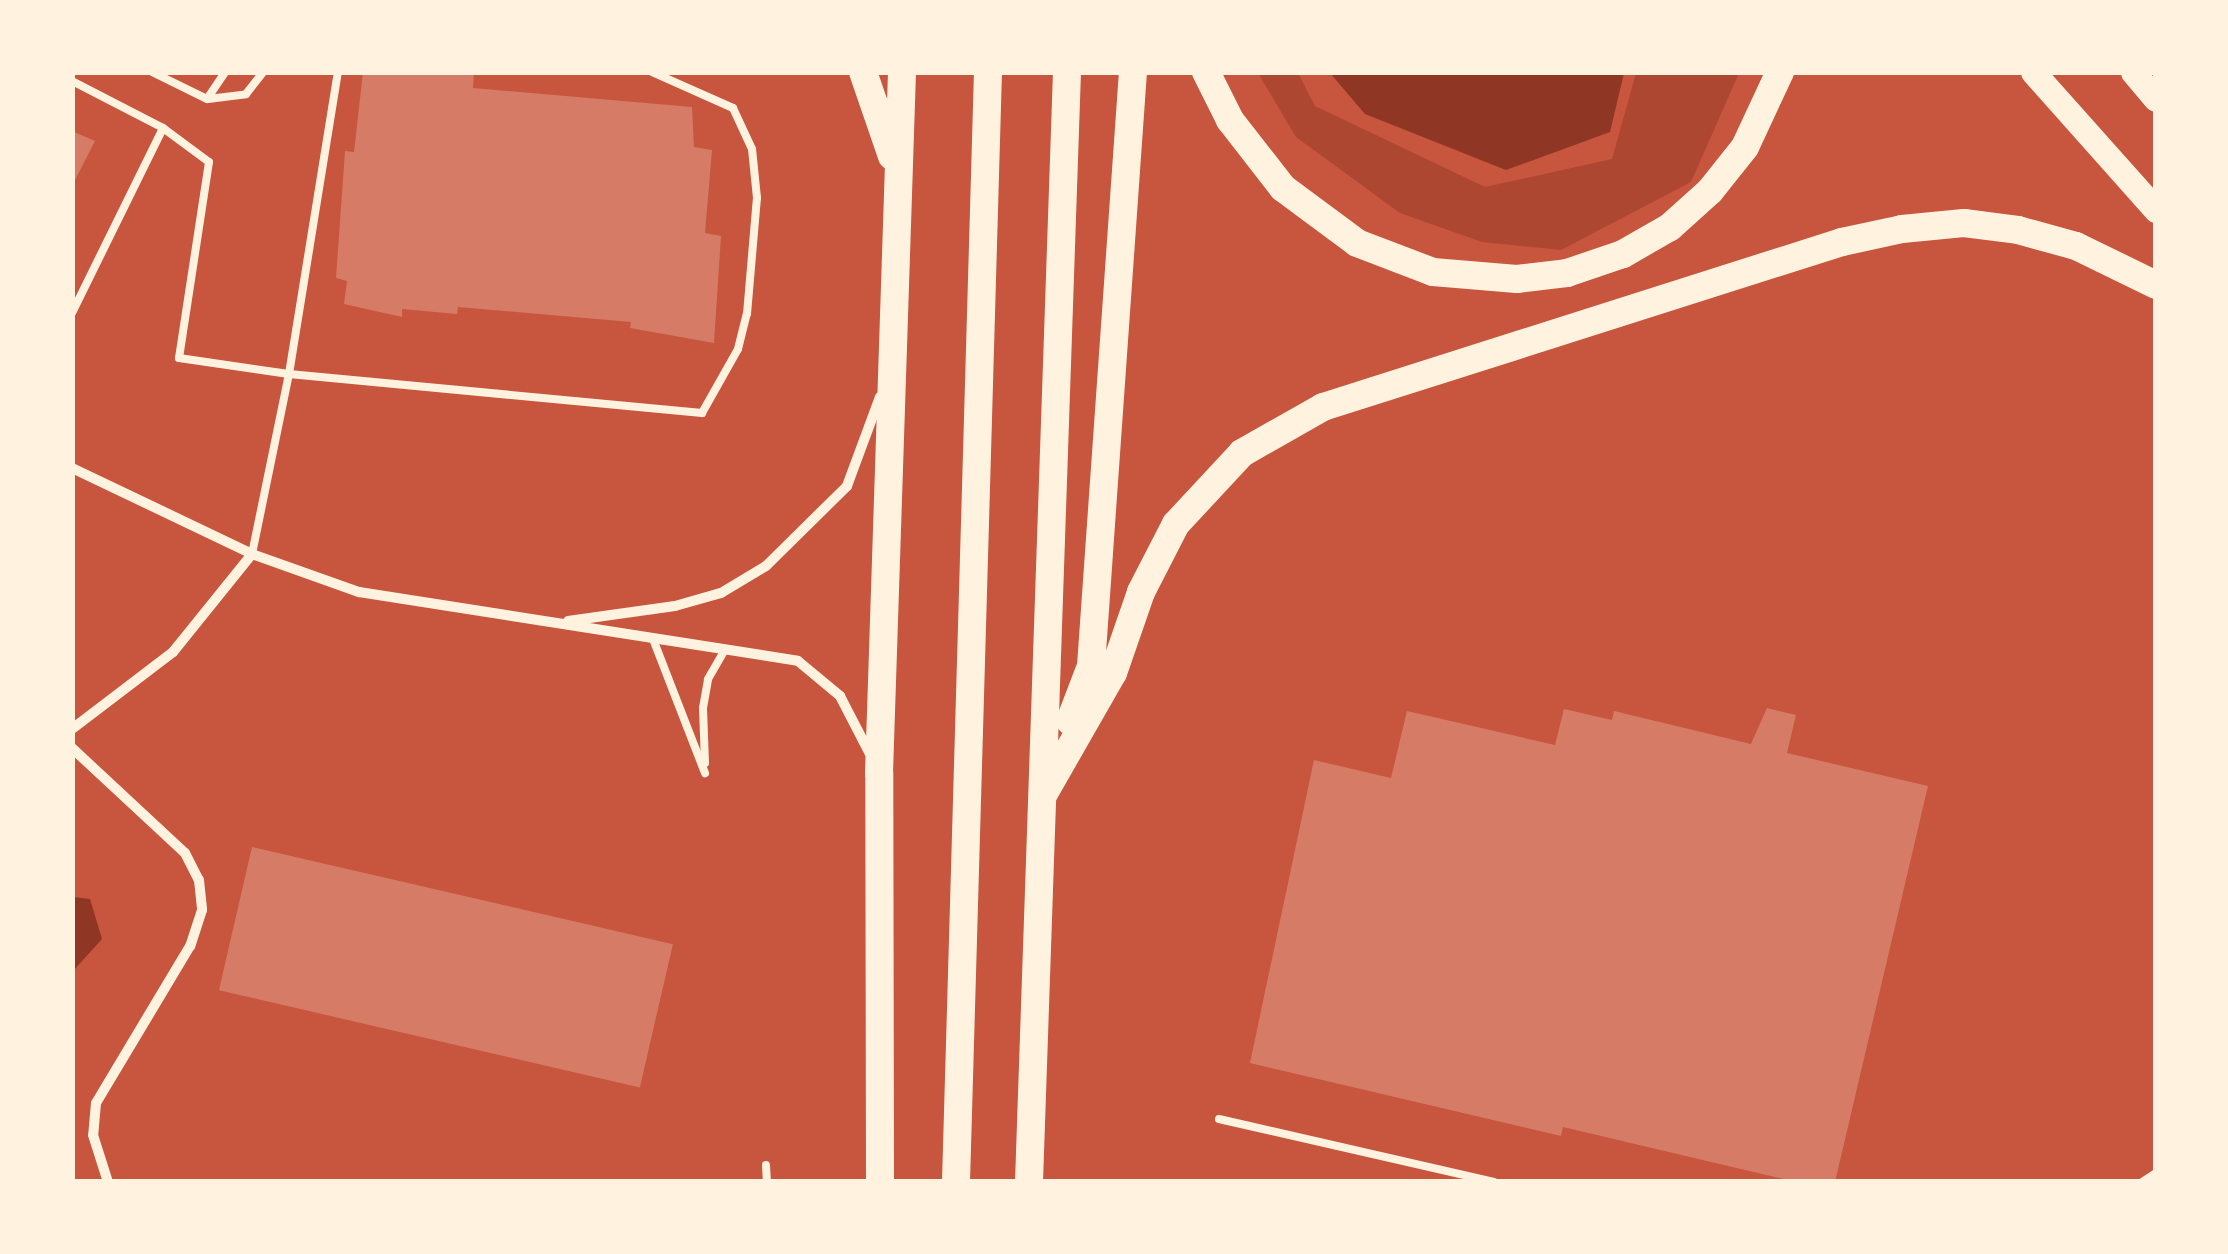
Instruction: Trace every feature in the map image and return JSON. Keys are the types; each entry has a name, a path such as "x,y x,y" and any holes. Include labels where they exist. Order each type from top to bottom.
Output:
{"highway":[{"path":"864,72 898,172"},
{"path":"880,1182 880,773 902,72"},
{"path":"956,1182 988,72"},
{"path":"1029,1182 1066,72"},
{"path":"1042,795 1091,666 1133,72"},
{"path":"1206,72 1252,152 1284,188 1345,234 1434,272 1517,279 1566,273 1623,254 1670,226 1710,192 1745,147 1780,72"},
{"path":"1042,795 1113,673 1140,592 1176,524 1242,453 1322,406 1842,242 1902,229 1964,223 2018,230 2076,246 2156,285"}],"main road":[{"path":"2033,72 2156,210"},
{"path":"2132,72 2156,98"}],"street":[{"path":"557,622 676,606 722,593 781,553 846,486 862,455 893,340"},
{"path":"75,470 252,554 359,592 798,661 821,677 847,708 880,773"},
{"path":"72,729 173,652 252,554"},
{"path":"72,748 185,853 199,880 202,910 190,946 96,1104 93,1134 108,1182"}],"lane":[{"path":"152,72 208,99 246,94 263,72"},
{"path":"208,99 225,72"},
{"path":"252,554 289,374 338,72"},
{"path":"72,82 163,128 208,162 180,358 289,374 702,413 738,349 748,314 757,198 752,149 732,108 652,72"},
{"path":"72,313 163,128"},
{"path":"72,460 75,470"},
{"path":"653,639 706,773 703,708 708,679 725,650"},
{"path":"1218,1118 1494,1182"},
{"path":"766,1166 767,1182"},
{"path":"2142,1182 2156,1173"}],"shaded area":[{"path":"1258,73 1298,73 1315,106 1485,187 1612,159 1636,73 1739,73 1691,182 1561,250 1482,242 1400,213 1296,137"},
{"path":"1330,73 1624,73 1610,132 1506,170 1365,114"},
{"path":"73,897 90,899 102,939 73,971"}],"building":[{"path":"363,72 474,72 473,88 692,107 694,147 712,150 705,233 721,236 714,343 630,328 631,322 458,307 457,314 402,309 402,317 344,304 347,281 336,278 345,151 354,152"},
{"path":"72,131 95,141 72,186"},
{"path":"1767,708 1796,715 1787,753 1928,786 1835,1182 1796,1182 1563,1127 1561,1136 1250,1063 1314,760 1391,778 1407,711 1555,745 1564,709 1612,720 1614,711 1751,744"},
{"path":"252,847 673,944 640,1087 219,990"}]}
